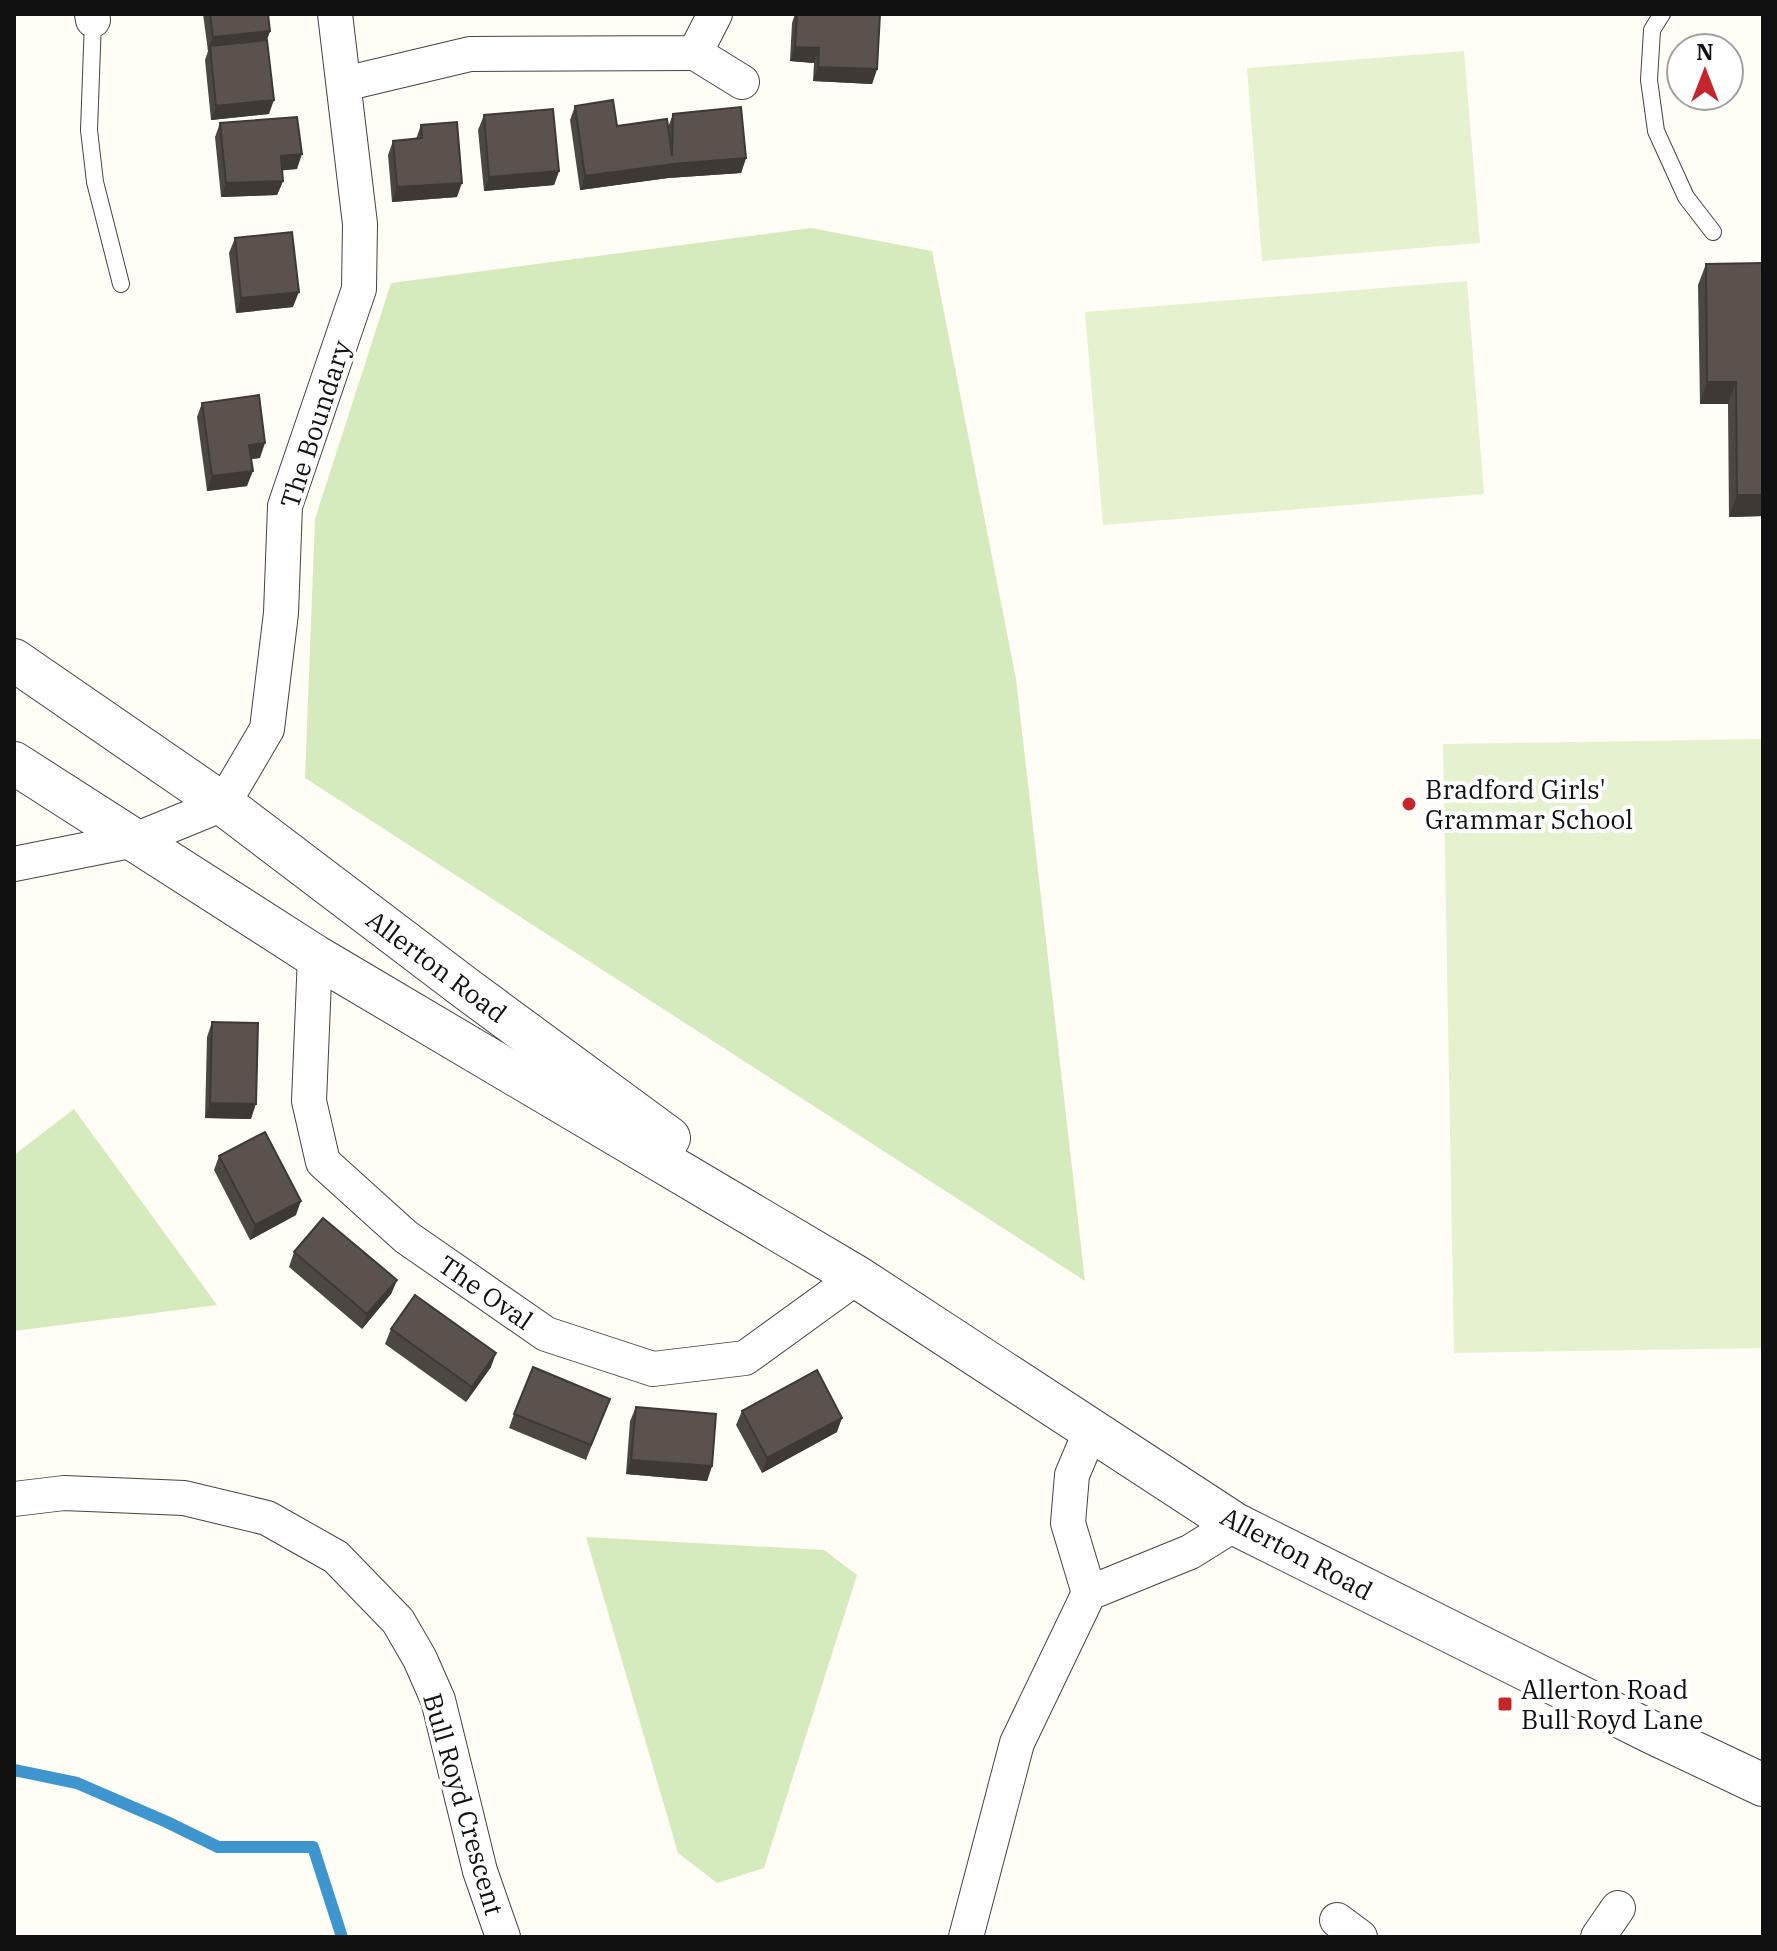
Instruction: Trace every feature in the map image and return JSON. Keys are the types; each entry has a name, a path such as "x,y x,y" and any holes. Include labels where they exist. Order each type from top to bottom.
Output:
{"street":[{"name":"The Boundary","path":"223,804 267,729 281,613 285,506 359,289 360,224 335,14"},
{"path":"695,53 715,14"},
{"path":"344,84 470,54 695,53 742,82"},
{"name":"Allerton Road","path":"14,660 223,804 468,990 857,1277"},
{"name":"Allerton Road","path":"14,763 315,956 857,1277 1235,1524 1763,1785"},
{"path":"14,864 135,840 223,804"},
{"name":"The Oval","path":"315,956 309,1101 323,1162 406,1237 546,1334 653,1369 745,1358 857,1277"},
{"path":"1089,1593 1068,1523 1072,1475 1091,1430"},
{"name":"Bull Royd Crescent","path":"14,1499 64,1493 184,1498 267,1518 336,1557 398,1621 420,1659 438,1700 480,1871 503,1937"},
{"path":"966,1937 1017,1743 1089,1593 1190,1552 1235,1524"},
{"path":"1598,1937 1618,1908"}],"lane":[{"path":"1662,14 1652,30 1649,80 1656,131 1686,197 1713,232"},
{"path":"92,17 89,130 95,182 121,284"}],"green space":[{"path":"1464,51 1480,243 1262,261 1247,68"},
{"path":"811,228 932,251 1016,679 1085,1281 305,778 315,519 391,283"},
{"path":"1467,281 1484,494 1103,525 1085,312"},
{"path":"1763,739 1763,1348 1454,1353 1443,744"},
{"path":"74,1109 217,1305 14,1331 14,1155"},
{"path":"586,1537 824,1550 857,1575 764,1868 717,1883 678,1853"}],"building":[{"path":"210,14 268,14 270,31 213,37"},
{"path":"797,14 880,14 877,69 818,67 819,48 795,47"},
{"path":"267,40 274,100 216,106 210,46"},
{"path":"613,100 617,126 667,119 672,156 673,114 741,107 746,158 585,176 575,106"},
{"path":"553,109 559,171 489,177 484,115"},
{"path":"297,117 302,154 281,156 283,181 226,183 220,123"},
{"path":"457,122 462,183 397,187 393,141 422,138 421,125"},
{"path":"292,232 299,292 241,298 235,238"},
{"path":"1763,263 1763,495 1737,495 1736,382 1707,382 1706,264"},
{"path":"259,395 265,443 249,445 253,471 212,476 202,403"},
{"path":"212,1022 258,1023 256,1104 210,1103"},
{"path":"265,1132 301,1201 255,1225 219,1156"},
{"path":"323,1218 397,1280 367,1314 294,1252"},
{"path":"415,1295 496,1353 472,1387 391,1329"},
{"path":"533,1367 610,1399 591,1445 514,1414"},
{"path":"817,1370 842,1418 767,1458 742,1411"},
{"path":"636,1407 716,1414 712,1466 631,1460"}],"waterway":[{"path":"14,1770 77,1783 218,1847 313,1847 342,1937"}],"place":[{"name":"Bradford Girls' Grammar School","path":"1409,804"},
{"name":"Allerton Road Bull Royd Lane","path":"1505,1704"}]}
